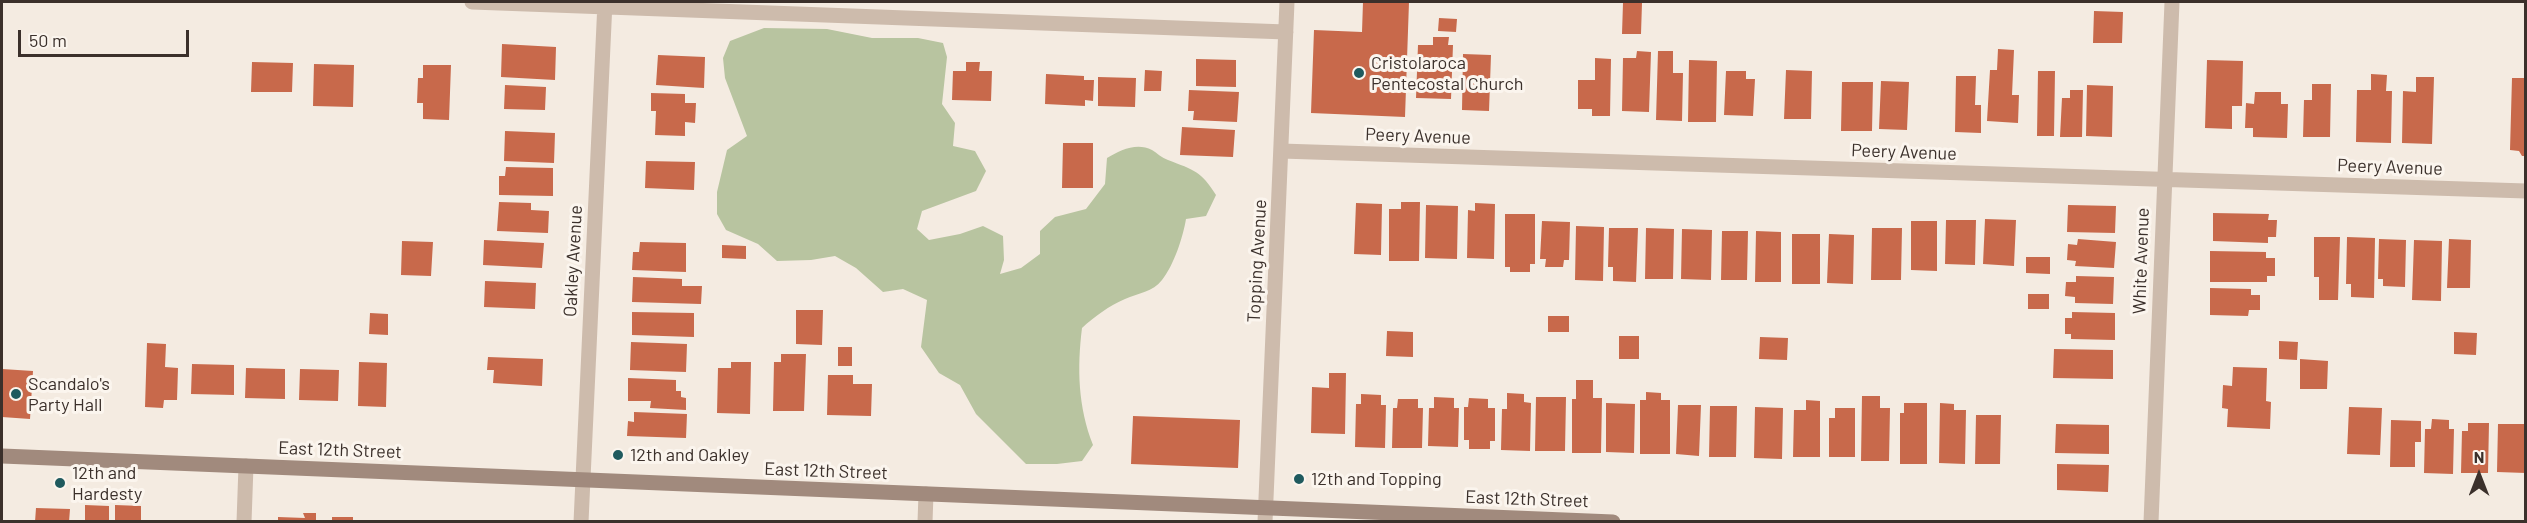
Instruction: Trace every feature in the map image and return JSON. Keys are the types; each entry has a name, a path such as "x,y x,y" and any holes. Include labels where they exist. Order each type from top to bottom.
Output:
{"street":[{"path":"472,2 605,4 1286,32"},
{"name":"Topping Avenue","path":"1265,514 1287,2"},
{"name":"White Avenue","path":"2151,522 2172,2"},
{"name":"Oakley Avenue","path":"581,522 605,4"},
{"name":"Peery Avenue","path":"1281,151 2526,191"},
{"name":"East 12th Street","path":"2,456 926,494 1265,514 1612,522"},
{"path":"244,522 246,466"},
{"path":"925,522 926,494"}],"green space":[{"path":"764,28 827,29 872,38 918,38 943,43 947,57 942,104 955,123 953,146 975,151 986,171 976,191 922,211 917,229 929,240 960,234 983,226 1003,236 1004,260 1000,274 1021,268 1040,254 1040,231 1055,217 1086,209 1105,184 1107,158 1123,150 1140,147 1152,150 1196,172 1211,187 1216,195 1206,216 1186,219 1174,259 1158,284 1150,290 1113,305 1082,328 1080,387 1084,416 1093,445 1082,461 1026,464 976,414 960,385 939,373 921,347 927,300 903,289 883,292 856,268 835,256 811,260 777,261 758,244 726,230 717,214 717,192 727,150 747,136 725,78 723,58 730,41"}],"building":[{"name":"Cristolaroca Pentecostal Church","path":"1363,2 1409,2 1405,117 1311,113 1314,30 1362,32"},
{"path":"1623,3 1642,3 1641,34 1622,34"},
{"path":"2094,11 2123,12 2122,43 2093,43"},
{"path":"1439,18 1457,19 1456,32 1438,31"},
{"path":"1433,37 1449,37 1448,45 1453,45 1451,99 1416,98 1418,45 1433,45"},
{"path":"502,44 556,47 555,80 501,77"},
{"path":"1998,49 2014,50 2012,95 2019,95 2018,123 1987,121 1990,70 1997,70"},
{"path":"1637,51 1651,52 1649,112 1622,111 1623,58 1636,58"},
{"path":"1658,51 1673,51 1673,73 1683,73 1682,121 1656,120"},
{"path":"1463,54 1491,55 1489,111 1462,110"},
{"path":"658,55 705,57 704,88 656,85"},
{"path":"1595,58 1611,59 1610,116 1592,116 1592,109 1578,109 1578,80 1595,80"},
{"path":"1196,59 1236,60 1236,87 1196,86"},
{"path":"1689,60 1717,61 1716,122 1688,122"},
{"path":"2207,60 2243,61 2242,106 2232,106 2232,129 2205,128"},
{"path":"252,62 293,63 292,92 251,92"},
{"path":"966,62 980,62 979,71 992,71 991,101 952,100 953,71 966,71"},
{"path":"314,64 354,65 353,107 313,106"},
{"path":"423,65 451,65 449,120 423,119 423,103 417,103 418,78 423,78"},
{"path":"1145,70 1162,71 1161,91 1144,91"},
{"path":"1786,70 1812,71 1811,119 1784,119"},
{"path":"1726,71 1746,71 1746,79 1755,79 1753,116 1724,115"},
{"path":"2038,71 2055,71 2054,136 2037,136"},
{"path":"1046,74 1084,76 1084,80 1094,80 1093,101 1085,100 1085,106 1045,104"},
{"path":"2371,74 2387,75 2386,91 2392,91 2391,143 2356,142 2357,90 2371,90"},
{"path":"1956,76 1976,76 1975,105 1981,105 1981,133 1955,132"},
{"path":"1098,77 1136,78 1135,107 1098,106"},
{"path":"2416,77 2434,77 2432,144 2402,143 2403,91 2416,92"},
{"path":"2512,78 2526,78 2526,156 2522,156 2519,151 2510,150"},
{"path":"1881,81 1909,82 1907,130 1879,129"},
{"path":"1842,82 1873,82 1872,131 1841,131"},
{"path":"2312,84 2331,84 2330,137 2303,137 2304,100 2312,100"},
{"path":"505,85 546,87 545,110 504,109"},
{"path":"2087,85 2113,86 2112,137 2086,136"},
{"path":"1189,90 1239,92 1237,122 1193,120 1194,111 1188,111"},
{"path":"2070,90 2083,90 2082,137 2060,137 2062,98 2070,98"},
{"path":"2255,92 2281,92 2281,104 2288,104 2287,138 2253,137 2253,128 2245,128 2246,103 2254,104"},
{"path":"651,93 685,94 685,103 696,103 695,123 685,122 685,136 655,135 656,111 651,111"},
{"path":"1182,127 1235,130 1233,157 1180,155"},
{"path":"505,131 555,133 554,163 504,161"},
{"path":"1063,143 1093,143 1093,188 1062,188"},
{"path":"646,161 695,162 694,190 645,188"},
{"path":"506,167 553,168 553,196 499,195 499,176 505,176"},
{"path":"499,202 531,203 531,210 549,211 548,233 497,231"},
{"path":"1401,202 1420,202 1419,261 1389,261 1389,209 1401,209"},
{"path":"1356,203 1382,204 1381,255 1354,254"},
{"path":"1475,203 1495,204 1494,259 1467,258 1468,210 1475,211"},
{"path":"1426,205 1458,206 1457,259 1425,258"},
{"path":"2068,205 2116,206 2115,233 2067,232"},
{"path":"2213,213 2269,214 2268,220 2277,220 2276,237 2268,237 2268,243 2213,241"},
{"path":"1505,214 1535,214 1535,264 1530,264 1530,272 1510,272 1510,267 1505,267"},
{"path":"1985,219 2016,220 2014,266 1983,264"},
{"path":"1946,220 1976,220 1975,265 1945,264"},
{"path":"1542,221 1570,222 1569,260 1564,260 1563,267 1545,267 1546,259 1540,259"},
{"path":"1911,221 1937,221 1937,271 1911,270"},
{"path":"1576,226 1604,227 1603,281 1575,280"},
{"path":"1609,228 1638,228 1636,282 1613,281 1613,267 1608,267"},
{"path":"1646,228 1674,229 1673,279 1645,279"},
{"path":"1872,228 1902,228 1901,280 1871,280"},
{"path":"1682,229 1712,230 1711,280 1681,279"},
{"path":"1722,231 1748,231 1747,280 1721,280"},
{"path":"1756,231 1781,232 1781,282 1755,282"},
{"path":"1792,234 1820,234 1820,284 1792,284"},
{"path":"1829,234 1854,235 1853,284 1827,283"},
{"path":"2314,237 2340,237 2338,300 2319,300 2319,277 2314,277"},
{"path":"2347,237 2375,238 2374,298 2351,297 2351,284 2346,284"},
{"path":"2078,239 2116,242 2114,268 2075,266 2076,261 2067,260 2068,244 2077,245"},
{"path":"2379,239 2406,240 2405,287 2383,286 2383,279 2378,279"},
{"path":"2449,239 2471,240 2470,288 2447,288"},
{"path":"484,240 544,243 542,268 483,265"},
{"path":"2414,240 2442,241 2441,301 2412,300"},
{"path":"402,241 433,242 431,276 401,275"},
{"path":"640,242 686,243 686,272 632,270 633,252 639,252"},
{"path":"722,245 746,246 746,259 722,258"},
{"path":"2210,251 2266,252 2266,258 2275,258 2275,276 2267,276 2267,282 2210,282"},
{"path":"2026,257 2050,257 2050,274 2026,273"},
{"path":"2076,276 2114,277 2113,304 2075,303 2075,297 2065,296 2066,282 2076,282"},
{"path":"633,277 682,279 682,286 702,286 701,304 632,302"},
{"path":"485,281 536,283 535,309 484,307"},
{"path":"2210,288 2251,289 2251,295 2260,295 2260,310 2249,310 2248,316 2210,315"},
{"path":"2028,294 2049,294 2049,309 2028,309"},
{"path":"796,310 823,310 822,345 796,344"},
{"path":"632,312 694,313 694,337 632,335"},
{"path":"2072,312 2115,313 2115,340 2071,339 2071,334 2065,334 2065,318 2072,318"},
{"path":"370,313 388,314 388,335 369,334"},
{"path":"1548,316 1569,316 1569,332 1548,332"},
{"path":"1387,331 1413,332 1413,357 1386,356"},
{"path":"2454,332 2477,333 2476,355 2454,354"},
{"path":"1619,336 1639,336 1639,359 1619,359"},
{"path":"1760,337 1788,338 1787,360 1759,359"},
{"path":"2279,341 2298,342 2297,360 2279,359"},
{"path":"631,342 687,344 686,372 630,370"},
{"path":"147,343 166,344 165,367 178,368 177,400 164,400 163,408 145,407"},
{"path":"838,347 852,347 852,366 838,366"},
{"path":"2054,349 2113,350 2113,379 2053,378"},
{"path":"781,354 806,354 804,411 773,411 774,362 781,362"},
{"path":"488,357 543,359 542,386 493,383 494,370 487,370"},
{"path":"2300,359 2328,361 2327,389 2300,389"},
{"path":"359,362 387,363 386,407 358,406"},
{"path":"731,362 751,362 750,414 717,413 718,368 731,368"},
{"path":"192,364 234,365 234,395 191,394"},
{"path":"2233,367 2267,368 2266,401 2271,402 2270,429 2227,427 2228,409 2222,408 2223,385 2232,386"},
{"path":"246,368 285,369 285,399 245,398"},
{"name":"Scandalo's Party Hall","path":"2,369 33,371 30,419 2,417"},
{"path":"300,369 339,370 338,401 299,400"},
{"path":"1329,373 1346,373 1345,434 1311,433 1312,387 1329,388"},
{"path":"828,375 853,375 853,384 872,384 871,416 827,415"},
{"path":"628,378 676,380 676,391 681,391 681,397 686,398 686,410 650,408 651,401 628,401"},
{"path":"1576,380 1593,380 1593,398 1602,398 1601,453 1572,453 1572,399 1576,399"},
{"path":"1646,392 1661,393 1661,400 1670,400 1670,454 1640,454 1640,400 1646,400"},
{"path":"1507,393 1524,394 1524,402 1531,403 1530,451 1501,450 1502,409 1507,409"},
{"path":"1361,394 1381,395 1381,405 1386,405 1385,448 1355,447 1356,404 1361,404"},
{"path":"1862,396 1880,396 1880,408 1890,408 1889,461 1861,461"},
{"path":"1434,397 1454,398 1454,408 1459,408 1458,447 1428,446 1429,408 1434,408"},
{"path":"1536,397 1566,397 1565,451 1535,451"},
{"path":"1469,398 1488,399 1488,408 1495,408 1495,441 1490,441 1490,449 1469,449 1469,440 1464,440 1464,407 1468,407"},
{"path":"1398,399 1418,399 1418,408 1423,408 1422,448 1392,448 1393,408 1397,408"},
{"path":"1806,400 1820,401 1820,457 1793,457 1794,410 1806,410"},
{"path":"1606,403 1635,404 1634,453 1606,452"},
{"path":"1904,403 1927,403 1927,464 1900,464 1900,413 1904,413"},
{"path":"1940,403 1954,404 1954,410 1966,410 1965,464 1939,463"},
{"path":"1678,405 1701,405 1699,456 1676,454"},
{"path":"1710,406 1737,406 1736,457 1709,457"},
{"path":"1755,407 1783,408 1782,459 1754,458"},
{"path":"2349,407 2382,408 2380,455 2347,454"},
{"path":"1835,408 1855,408 1855,457 1829,457 1829,418 1835,418"},
{"path":"634,412 687,414 686,438 627,436 628,421 634,422"},
{"path":"1976,415 2001,415 2000,464 1975,464"},
{"path":"1133,416 1240,420 1238,468 1131,464"},
{"path":"2432,419 2449,420 2449,429 2454,429 2453,474 2424,473 2425,429 2431,429"},
{"path":"2391,420 2421,421 2421,442 2415,442 2415,467 2390,467"},
{"path":"2468,423 2489,423 2488,473 2461,473 2462,431 2468,431"},
{"path":"2056,424 2109,425 2109,454 2055,453"},
{"path":"2498,424 2526,424 2526,473 2497,472"},
{"path":"2057,464 2109,465 2108,492 2057,490"},
{"path":"85,505 109,506 109,522 85,522"},
{"path":"115,505 141,506 141,522 115,522"},
{"path":"36,508 70,509 69,522 35,522"},
{"path":"303,513 316,513 316,522 278,522 278,517 305,518"},
{"path":"332,517 353,517 353,522 332,522"}],"place":[{"name":"Cristolaroca Pentecostal Church","path":"1359,73"},
{"name":"Scandalo's Party Hall","path":"16,394"},
{"name":"12th and Oakley","path":"618,455"},
{"name":"12th and Topping","path":"1299,479"},
{"name":"12th and Hardesty","path":"60,483"}]}
